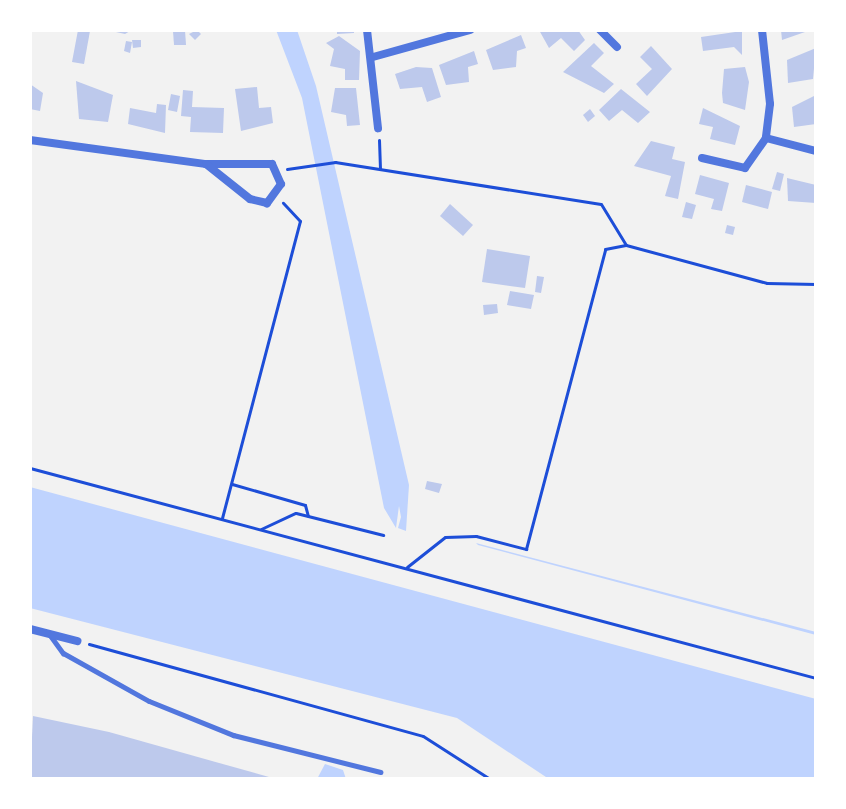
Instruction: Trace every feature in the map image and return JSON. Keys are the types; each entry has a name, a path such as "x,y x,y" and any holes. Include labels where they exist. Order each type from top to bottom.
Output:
{"street":[{"path":"367,30 373,57 378,128"},
{"path":"373,57 470,30"},
{"path":"600,30 617,47"},
{"path":"702,158 745,168 766,138 770,104 762,30"},
{"path":"766,138 816,151"},
{"path":"30,140 206,164 272,164 279,170 276,196 267,203 250,199 206,164"},
{"path":"30,629 77,641"}],"lane":[{"path":"48,634 63,653 149,701 233,735 380,772"}],"path":[{"path":"378,128 380,168"},
{"path":"279,170 335,162 601,204 626,245"},
{"path":"222,518 300,221 276,196"},
{"path":"406,568 445,537 526,549 605,249 626,245 767,283 816,284"},
{"path":"30,468 816,678"},
{"path":"232,484 305,505 308,516"},
{"path":"261,529 274,517 308,516 383,535"},
{"path":"77,641 423,736 490,779"}],"water":[{"path":"276,30 297,30 316,86 409,485 406,531 398,528 401,517 399,506 396,528 384,508 302,98"},
{"path":"30,487 816,699 816,779 549,779 457,718 30,608"},
{"path":"476,543 816,632 816,635 478,545"},
{"path":"325,764 343,770 346,779 317,779"}],"building":[{"path":"78,30 90,31 84,64 72,62"},
{"path":"107,30 130,30 130,31 125,34"},
{"path":"185,30 186,45 174,45 173,31"},
{"path":"197,30 201,34 195,40 189,34"},
{"path":"337,30 354,30 354,33 337,34"},
{"path":"539,30 578,30 585,40 574,51 561,38 549,48"},
{"path":"781,30 805,30 805,32 782,40"},
{"path":"742,31 742,55 734,47 703,51 701,37"},
{"path":"521,35 526,48 517,51 516,67 493,70 486,50"},
{"path":"339,36 360,51 359,80 345,80 345,69 330,66 334,49 326,43"},
{"path":"132,40 141,40 141,47 133,48"},
{"path":"126,41 132,42 130,53 124,51"},
{"path":"594,43 604,53 591,66 614,84 604,93 563,72"},
{"path":"651,46 672,69 647,96 636,84 652,69 640,57"},
{"path":"816,48 813,79 788,83 787,60"},
{"path":"474,51 478,64 468,67 469,82 446,85 439,65"},
{"path":"416,67 432,68 441,97 427,102 422,87 400,89 395,74"},
{"path":"745,67 749,82 745,110 723,103 722,93 724,69"},
{"path":"76,81 113,95 108,122 79,119"},
{"path":"30,84 43,93 40,111 30,109"},
{"path":"257,87 259,108 271,107 273,123 241,131 235,89"},
{"path":"335,88 356,88 360,125 347,126 346,115 331,112"},
{"path":"621,89 650,112 638,123 622,110 609,121 599,110"},
{"path":"183,90 193,91 192,107 224,108 223,133 190,132 191,117 181,116"},
{"path":"171,94 180,96 177,112 168,110"},
{"path":"816,95 816,124 794,127 792,107"},
{"path":"157,104 166,105 165,133 128,124 130,108 156,113"},
{"path":"703,108 740,126 735,145 710,139 713,127 699,124"},
{"path":"590,109 595,116 588,122 583,115"},
{"path":"651,141 675,147 672,159 685,162 678,199 665,196 671,176 634,166"},
{"path":"777,172 784,174 780,191 772,189"},
{"path":"700,175 729,183 722,211 711,209 714,199 695,194"},
{"path":"787,178 816,185 816,203 788,201"},
{"path":"746,185 772,192 768,209 742,202"},
{"path":"686,202 696,205 692,219 682,217"},
{"path":"450,204 473,225 463,236 440,216"},
{"path":"727,225 735,227 733,235 725,233"},
{"path":"487,249 530,256 525,288 482,282"},
{"path":"537,276 544,277 541,293 535,292"},
{"path":"510,291 534,295 531,309 507,305"},
{"path":"497,304 498,313 484,315 483,305"},
{"path":"427,481 442,484 439,493 425,489"},
{"path":"33,716 109,732 276,779 30,779"}]}
